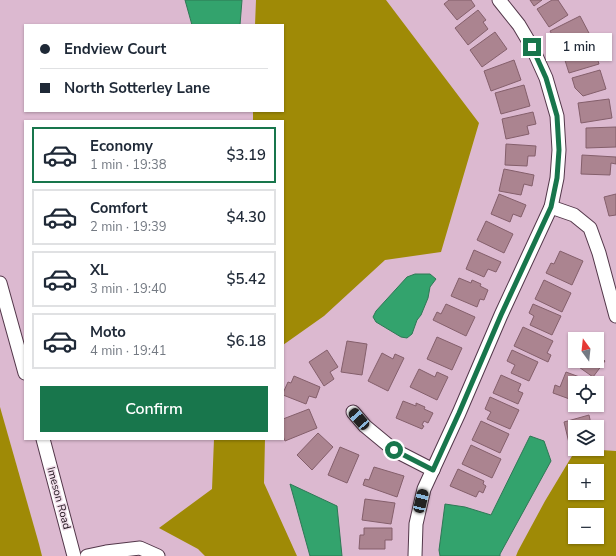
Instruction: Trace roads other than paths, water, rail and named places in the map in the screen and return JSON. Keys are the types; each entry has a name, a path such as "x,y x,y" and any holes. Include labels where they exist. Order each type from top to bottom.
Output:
{"street":[{"path":"415,556 416,524 424,489 459,413 501,315 551,207 557,178 559,150 557,116 546,78 532,47 519,25 499,0"},
{"path":"551,207 574,215 590,228 599,253 616,316"},
{"path":"0,283 24,369"},
{"path":"353,412 365,426 394,450 433,470"},
{"name":"Imeson Road","path":"43,440 74,556"},
{"path":"87,556 140,548 158,556"}]}
